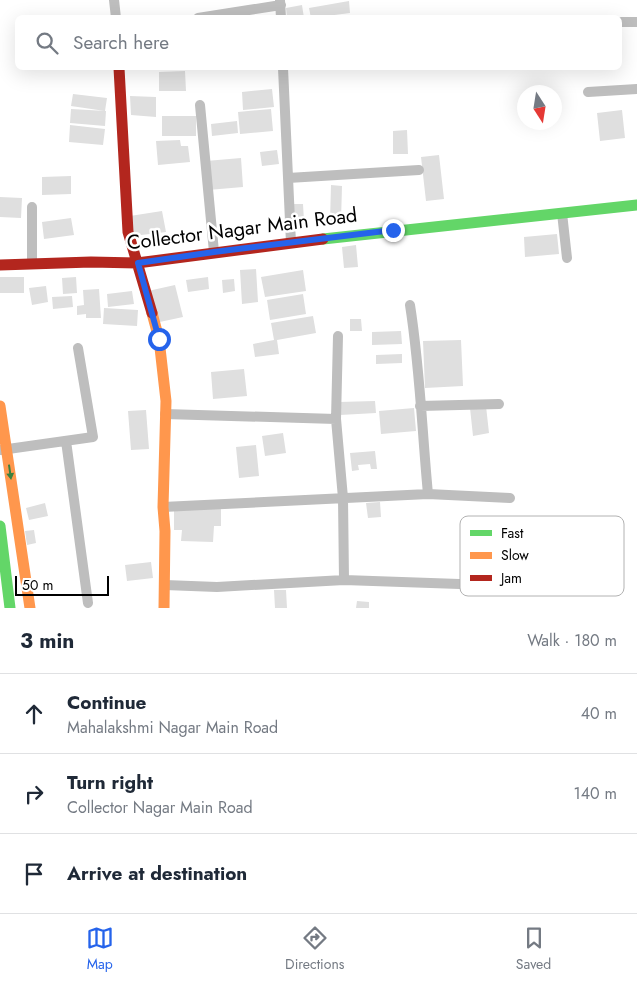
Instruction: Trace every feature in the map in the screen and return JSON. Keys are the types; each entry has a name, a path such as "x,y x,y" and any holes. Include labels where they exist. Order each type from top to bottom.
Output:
{"street":[{"path":"114,0 116,15"},
{"path":"213,15 280,2 281,15"},
{"path":"622,22 637,22"},
{"path":"119,70 128,232 159,339 166,401 163,507 165,532 164,608"},
{"path":"283,70 291,243"},
{"path":"588,92 637,89"},
{"path":"200,105 214,252"},
{"path":"288,178 419,170"},
{"name":"Collector Nagar Main Road","path":"0,265 91,262 138,263 412,228 637,205"},
{"path":"32,207 32,264"},
{"path":"562,213 567,258"},
{"path":"410,305 417,352 428,494"},
{"path":"338,336 336,418 343,498 344,580"},
{"path":"3,450 93,437 78,348"},
{"path":"420,406 499,404"},
{"path":"0,406 3,450 30,608"},
{"path":"165,414 336,418"},
{"path":"66,441 88,603"},
{"path":"163,507 428,494 510,498"},
{"path":"0,526 3,580 10,608"},
{"path":"3,580 25,576"},
{"path":"165,585 217,587 344,580 460,584"}],"building":[{"path":"349,1 350,13 310,15 309,8"},
{"path":"302,5 304,15 287,15 286,8"},
{"path":"185,71 186,91 159,91 159,72"},
{"path":"272,89 274,107 243,110 242,92"},
{"path":"73,94 107,98 105,111 71,106"},
{"path":"130,96 156,97 156,117 131,115"},
{"path":"71,109 106,111 105,126 70,123"},
{"path":"271,109 273,131 240,134 238,112"},
{"path":"622,110 625,138 600,141 597,113"},
{"path":"162,116 196,116 196,136 162,136"},
{"path":"237,121 238,133 212,136 211,124"},
{"path":"70,125 105,129 103,145 69,142"},
{"path":"407,130 408,154 393,154 393,131"},
{"path":"180,140 181,146 188,146 190,162 158,165 156,141"},
{"path":"277,150 279,164 262,166 260,152"},
{"path":"439,155 444,199 426,201 421,157"},
{"path":"241,158 243,187 208,190 206,161"},
{"path":"71,176 71,194 42,195 42,177"},
{"path":"331,185 342,186 341,221 330,221"},
{"path":"0,197 22,198 21,218 0,217"},
{"path":"293,204 303,204 304,221 294,222"},
{"path":"162,211 166,232 133,236 130,216"},
{"path":"71,218 74,235 44,239 42,222"},
{"path":"557,234 559,254 525,257 524,237"},
{"path":"356,245 358,267 344,268 342,247"},
{"path":"256,269 258,302 242,304 240,270"},
{"path":"303,270 306,291 265,297 261,277"},
{"path":"0,277 24,277 24,293 0,293"},
{"path":"76,277 77,293 63,294 62,278"},
{"path":"208,277 209,289 188,292 186,280"},
{"path":"234,279 235,291 223,293 222,280"},
{"path":"175,285 183,317 155,323 148,291"},
{"path":"46,286 48,302 32,305 29,288"},
{"path":"99,289 101,318 86,318 86,314 77,315 77,306 84,305 83,290"},
{"path":"132,291 134,304 108,307 107,294"},
{"path":"303,294 306,314 270,320 267,300"},
{"path":"72,296 73,307 53,309 52,297"},
{"path":"104,308 138,310 137,326 103,324"},
{"path":"313,316 316,333 277,340 279,354 255,357 253,344 274,340 271,323"},
{"path":"350,319 361,319 362,331 350,331"},
{"path":"401,331 402,344 372,345 372,332"},
{"path":"461,340 463,386 425,388 423,341"},
{"path":"402,354 402,363 376,364 376,355"},
{"path":"244,369 247,396 213,399 211,372"},
{"path":"375,401 376,413 340,415 339,402"},
{"path":"486,406 489,433 473,436 470,408"},
{"path":"414,408 416,431 381,434 379,411"},
{"path":"146,410 149,449 131,450 128,411"},
{"path":"283,433 286,453 265,456 262,436"},
{"path":"256,445 259,476 239,478 236,447"},
{"path":"375,451 377,469 371,469 370,464 358,465 359,470 352,471 350,453"},
{"path":"380,502 381,517 368,518 366,503"},
{"path":"45,503 48,516 29,520 26,508"},
{"path":"174,508 221,509 221,526 214,526 213,542 181,541 182,530 174,530"},
{"path":"34,530 36,543 27,545 25,531"},
{"path":"151,562 153,578 127,581 125,565"},
{"path":"274,590 286,590 287,608 275,608"},
{"path":"357,601 369,602 369,608 356,608"}],"traffic: fast":[{"path":"323,239 637,205"},
{"path":"0,526 10,608"}],"traffic: slow":[{"path":"152,313 159,339 166,401 163,507 165,531 164,608"},
{"path":"0,406 30,608"}],"traffic: jam":[{"path":"119,70 128,232 152,313"},
{"path":"0,265 91,262 137,263 323,239"}],"route":[{"path":"159,339 138,263 393,230"}]}
